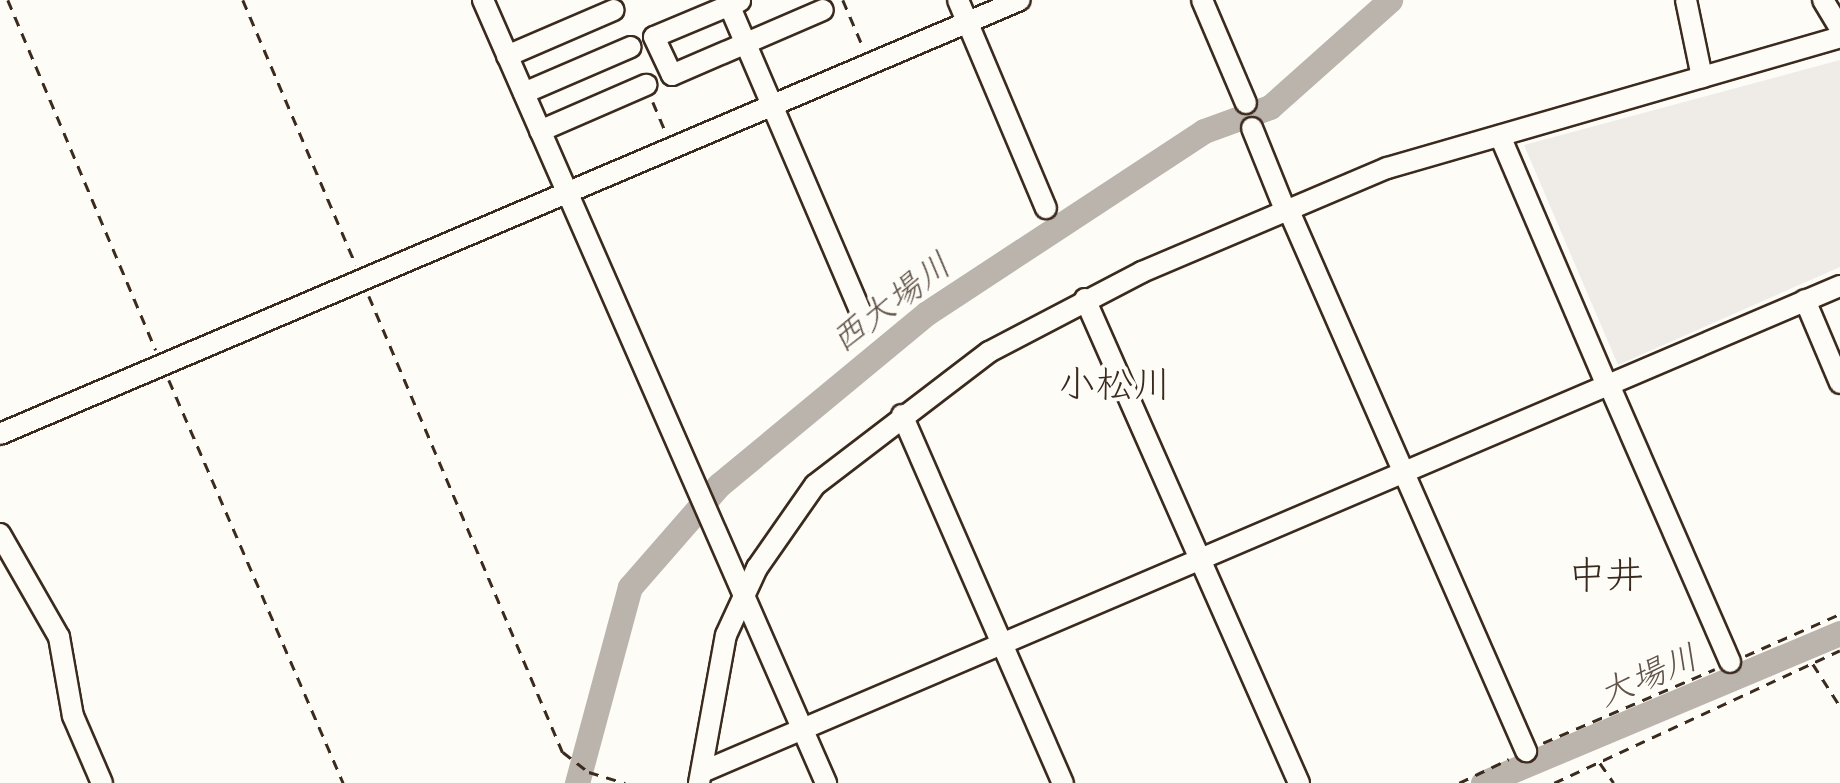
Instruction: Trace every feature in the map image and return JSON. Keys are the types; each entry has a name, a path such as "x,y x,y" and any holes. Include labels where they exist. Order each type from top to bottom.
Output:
{"street":[{"path":"483,0 826,783"},
{"path":"958,0 1046,208"},
{"path":"0,434 1020,0"},
{"path":"1202,0 1246,104"},
{"path":"1686,0 1702,77"},
{"path":"1822,0 1840,28"},
{"path":"823,10 746,44 672,75 654,37 733,2 746,44 865,322"},
{"path":"508,56 614,10"},
{"path":"700,778 726,635 742,595 815,484 902,414 989,352 1086,299 1387,168 1840,37"},
{"path":"524,93 631,48"},
{"path":"540,131 646,85"},
{"path":"1252,128 1526,751"},
{"path":"1500,136 1730,662"},
{"path":"700,778 802,730 1840,286"},
{"path":"1086,299 1300,783"},
{"path":"1804,300 1840,383"},
{"path":"902,414 1063,783"},
{"path":"0,534 59,637 74,716 102,783"}],"path":[{"path":"8,0 342,783"},
{"path":"243,0 562,752 589,772 625,783"},
{"path":"843,0 870,63"},
{"path":"1458,783 1840,614"},
{"path":"1554,783 1840,650"},
{"path":"1812,662 1840,706"},
{"path":"1599,762 1614,783"}],"shaded area":[{"path":"1840,60 1840,267 1618,365 1524,145"}],"waterway":[{"name":"西大場川","path":"577,783 630,587 719,485 927,313 1204,131 1270,107 1390,0"},
{"name":"大場川","path":"1483,783 1840,633"}],"district":[{"name":"小松川","path":"1115,386"},
{"name":"中井","path":"1606,577"}]}
